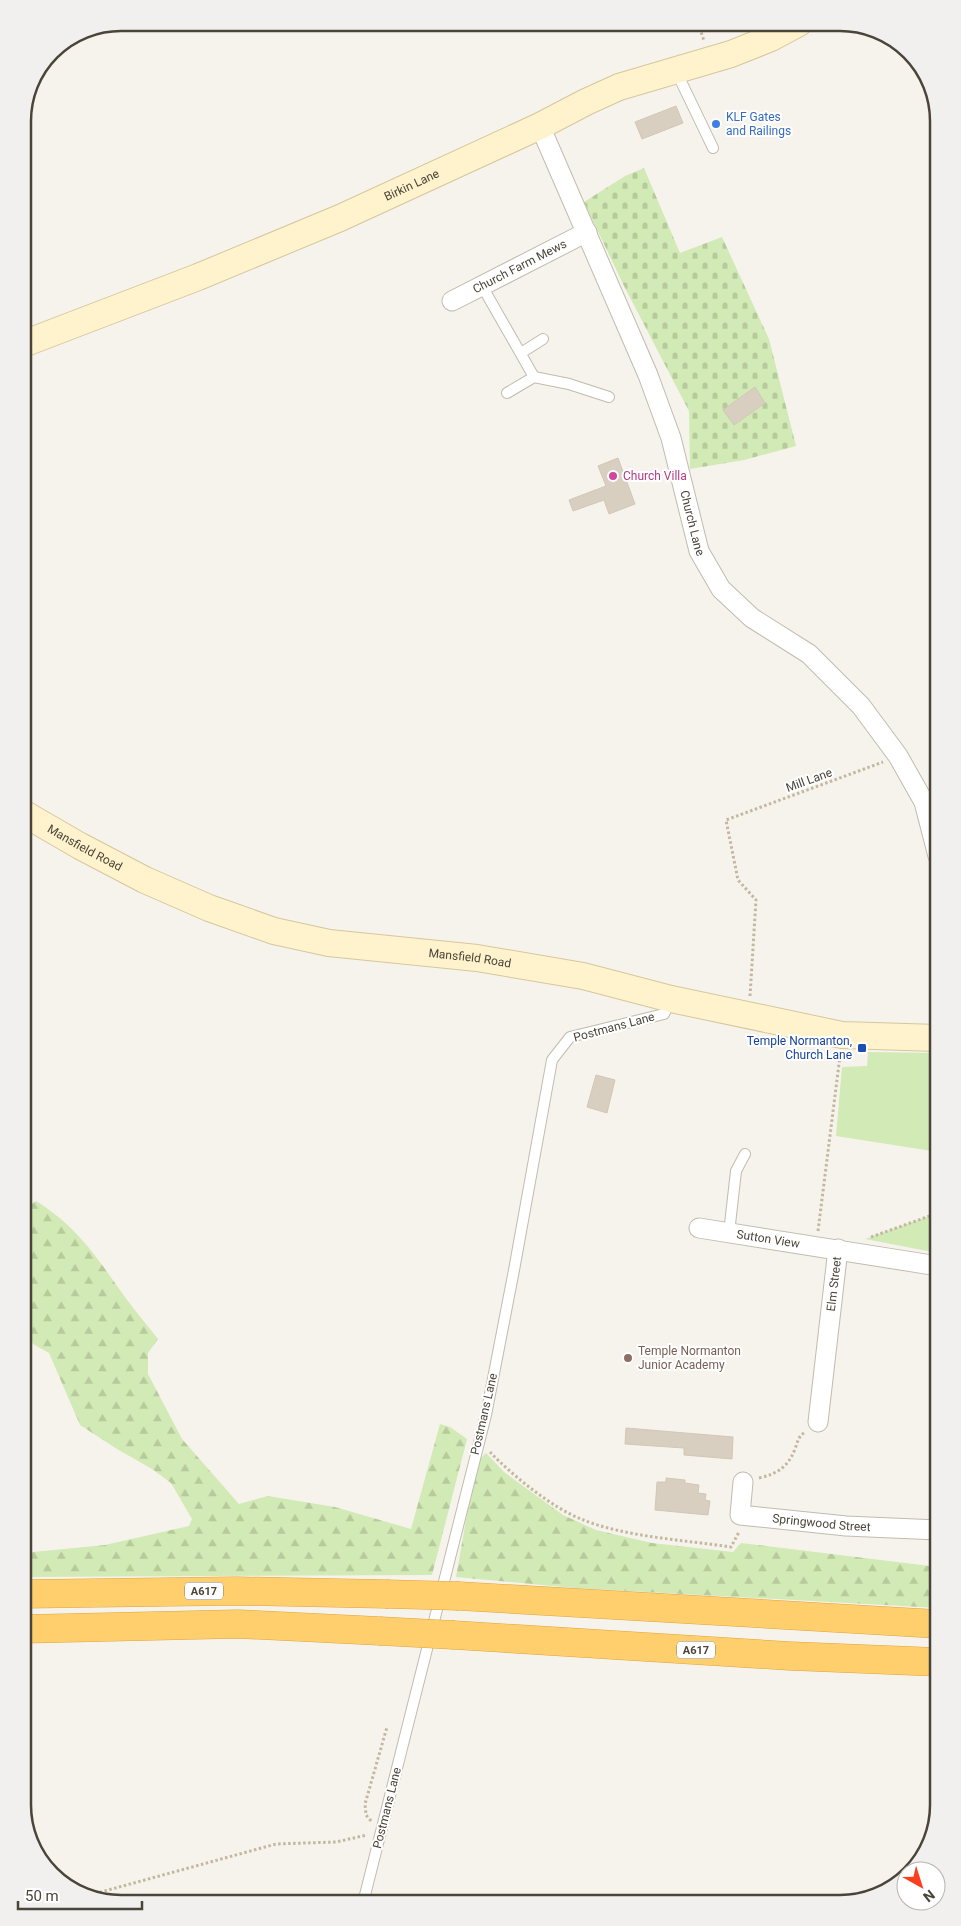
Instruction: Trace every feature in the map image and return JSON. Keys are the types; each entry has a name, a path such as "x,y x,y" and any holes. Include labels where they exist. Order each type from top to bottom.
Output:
{"highway":[{"name":"A617","path":"31,1594 237,1590 460,1596 930,1624"},
{"name":"A617","path":"31,1629 238,1624 454,1635 790,1656 930,1662"}],"main road":[{"name":"Birkin Lane","path":"31,341 198,277 340,218 540,126 619,87 731,54 784,31"},
{"name":"Mansfield Road","path":"31,818 145,880 209,908 274,931 329,943 477,958 583,976 671,999 842,1035 930,1038"}],"street":[{"name":"Church Lane","path":"540,126 648,375 671,438 699,552 721,589 752,618 810,654 861,706 898,756 924,802 930,825"},
{"name":"Church Farm Mews","path":"452,301 587,232"},
{"name":"Sutton View","path":"699,1228 838,1249"},
{"name":"Elm Street","path":"818,1422 838,1249 930,1265"},
{"path":"743,1482 740,1516 747,1516"},
{"name":"Springwood Street","path":"747,1516 846,1526 930,1530"}],"lane":[{"path":"676,70 713,148"},
{"path":"482,286 534,377"},
{"path":"521,353 543,339"},
{"path":"507,393 534,377 568,384 609,397"},
{"name":"Postmans Lane","path":"365,1895 479,1441 514,1270 552,1060 570,1037 664,1014 671,999"},
{"path":"729,1233 736,1171 745,1154"}],"path":[{"name":"Mill Lane","path":"751,1016 750,992 756,900 738,880 726,820 898,756"},
{"path":"816,1247 842,1035"},
{"path":"838,1249 930,1216"},
{"path":"743,1482 773,1475 785,1467 792,1457 799,1436 818,1422"},
{"path":"479,1441 506,1468 565,1512 598,1525 653,1536 731,1547 747,1516"},
{"path":"380,1834 366,1815 365,1804 387,1727"},
{"path":"100,1892 276,1844 336,1842 366,1835 380,1834"}],"green space":[{"path":"644,168 680,253 722,237 769,339 796,446 744,460 690,469 689,411 624,286 584,202 625,176"},
{"path":"868,1052 930,1053 930,1151 836,1136 842,1067 867,1066"},
{"path":"36,1201 51,1211 64,1221 86,1244 158,1339 148,1353 148,1374 182,1439 239,1504 268,1496 335,1507 411,1529 440,1424 450,1427 467,1439 432,1575 31,1577 31,1552 105,1545 189,1526 192,1519 171,1483 152,1469 80,1425 49,1353 33,1344 31,1340 31,1204"},
{"path":"930,1216 930,1251 865,1239"},
{"path":"486,1453 504,1472 563,1515 596,1530 652,1543 733,1552 741,1543 930,1566 930,1608 574,1588 456,1577 476,1463"}],"building":[{"path":"676,106 683,123 642,139 635,122"},
{"path":"755,387 765,403 734,425 723,410"},
{"name":"Church Villa","path":"618,458 635,504 609,514 604,500 573,511 569,500 606,486 598,466"},
{"path":"596,1075 615,1080 607,1113 587,1107"},
{"path":"626,1428 733,1437 732,1459 684,1455 684,1448 625,1444"},
{"path":"666,1478 685,1480 685,1483 699,1485 698,1493 706,1494 705,1500 710,1501 708,1515 655,1510 657,1482 666,1482"}],"place":[{"name":"KLF Gates and Railings","path":"716,124"},
{"name":"Church Villa","path":"613,476"},
{"name":"Temple Normanton, Church Lane","path":"862,1048"},
{"name":"Temple Normanton Junior Academy","path":"628,1358"}]}
